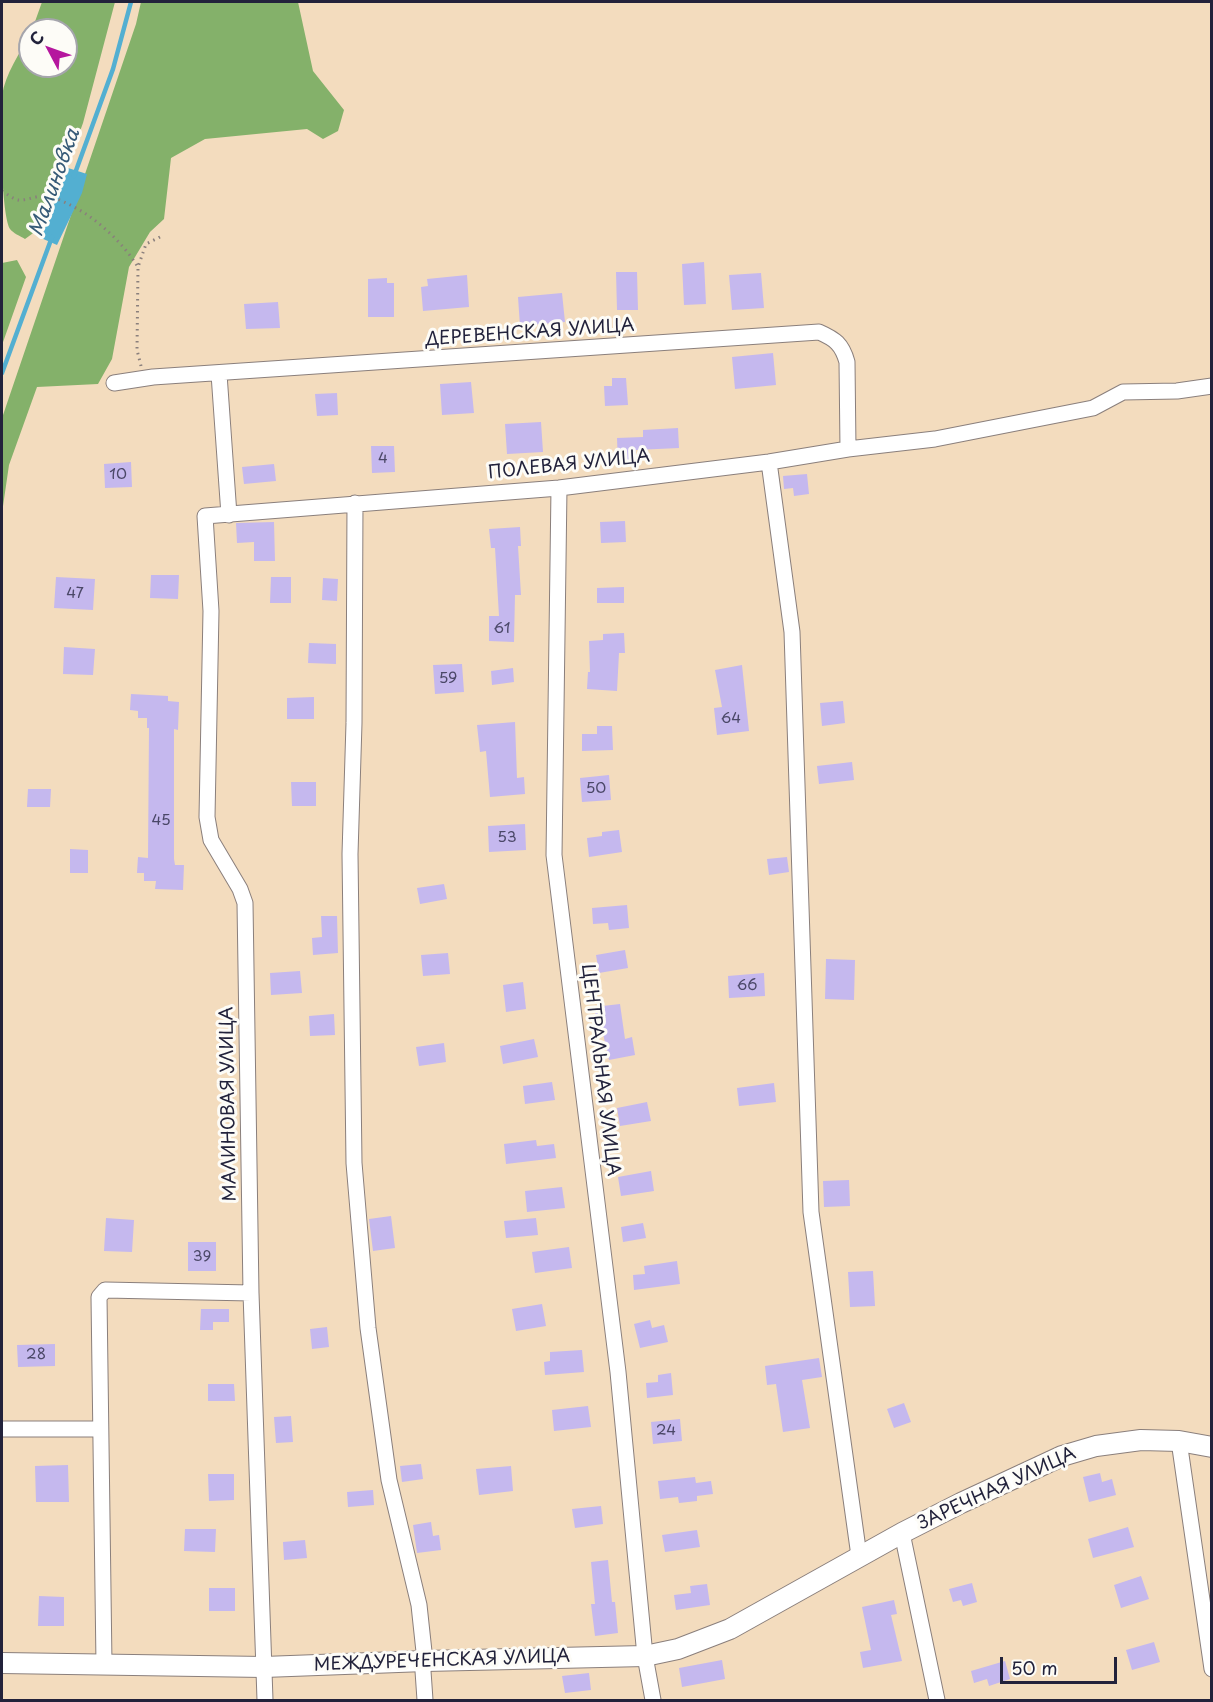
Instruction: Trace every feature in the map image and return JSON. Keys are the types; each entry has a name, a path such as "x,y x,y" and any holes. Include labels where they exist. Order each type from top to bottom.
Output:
{"street":[{"name":"ДЕРЕВЕНСКАЯ УЛИЦА","path":"114,383 153,378 819,332 835,339 843,349 846,362 848,448"},
{"path":"219,374 229,515"},
{"name":"ПОЛЕВАЯ УЛИЦА","path":"205,516 559,488 769,462 848,448 935,439 1093,408 1123,392 1177,392 1212,386"},
{"path":"769,462 792,632 811,1212 859,1556"},
{"name":"ЦЕНТРАЛЬНАЯ УЛИЦА","path":"559,488 554,855 618,1372 645,1656 653,1701"},
{"path":"355,503 354,723 350,854 354,1163 368,1328 389,1480 419,1605 425,1661 423,1671 425,1701"},
{"name":"МАЛИНОВАЯ УЛИЦА","path":"205,516 211,611 207,817 211,840 240,889 245,903 251,1293 265,1701"},
{"path":"104,1664 99,1297 105,1290 251,1293"},
{"path":"2,1429 100,1428"},
{"name":"ЗАРЕЧНАЯ УЛИЦА","path":"859,1556 961,1503 1062,1456 1096,1446 1141,1440 1179,1441 1212,1447"},
{"path":"1179,1441 1212,1669"},
{"path":"902,1533 937,1701"},
{"name":"МЕЖДУРЕЧЕНСКАЯ УЛИЦА","path":"2,1663 264,1667 645,1656 678,1649 730,1629 859,1556"}],"path":[{"path":"2,191 18,200 42,196 51,197 90,216 131,255 138,267"},
{"path":"153,378 140,365 137,350 138,267 146,244 160,237"}],"green space":[{"path":"42,2 115,2 83,123 52,208 36,231 25,239 10,229 7,220 1,123 4,88 18,57 18,78 78,78 78,18 36,18"},
{"path":"141,2 298,2 313,71 344,110 338,131 323,139 307,129 205,139 171,158 164,219 150,232 129,267 112,359 98,384 37,387 9,465 2,513 2,418 136,24"},
{"path":"17,260 26,277 2,345 2,263"}],"water":[{"path":"68,168 87,174 82,193 57,245 41,238"}],"building":[{"path":"704,262 706,304 684,305 682,264"},
{"path":"616,272 637,272 638,310 617,310"},
{"path":"761,273 764,308 732,310 729,275"},
{"path":"467,275 469,307 423,311 421,287 428,286 427,279"},
{"path":"387,278 387,283 394,283 394,317 368,317 368,279"},
{"path":"562,293 565,322 520,326 518,297"},
{"path":"278,302 280,328 246,329 244,304"},
{"path":"773,353 776,385 735,389 732,357"},
{"path":"612,378 626,378 628,405 605,406 604,386 612,386"},
{"path":"471,382 474,413 442,415 440,384"},
{"path":"337,393 338,415 317,416 315,394"},
{"path":"541,422 543,452 507,454 505,424"},
{"path":"678,428 679,448 636,450 636,464 618,465 617,438 643,437 643,430"},
{"path":"371,446 394,446 395,472 372,473"},
{"path":"131,462 132,487 105,488 104,464"},
{"path":"274,464 276,481 244,484 242,467"},
{"path":"807,474 809,494 794,496 793,488 784,489 783,476"},
{"path":"625,521 626,542 601,543 600,522"},
{"path":"274,522 275,561 254,561 254,542 237,543 236,523"},
{"path":"520,527 521,546 518,546 521,595 515,595 514,642 489,641 489,616 499,616 495,548 491,548 489,529"},
{"path":"151,575 179,575 178,599 150,598"},
{"path":"56,577 95,579 93,610 54,608"},
{"path":"271,577 291,577 291,603 270,603"},
{"path":"323,578 338,579 337,601 322,600"},
{"path":"624,587 624,603 597,603 597,588"},
{"path":"624,633 625,653 619,653 617,691 587,689 588,672 590,672 589,641 603,640 603,634"},
{"path":"309,643 336,644 336,664 308,663"},
{"path":"64,647 95,649 93,675 63,674"},
{"path":"462,664 464,692 435,694 433,665"},
{"path":"742,665 749,731 717,735 714,708 722,707 715,670"},
{"path":"513,668 514,682 492,685 491,671"},
{"path":"131,694 168,696 168,701 179,702 178,730 174,729 174,859 175,865 184,865 183,890 155,889 156,881 144,881 144,873 137,873 138,857 148,858 149,728 147,728 147,718 138,718 138,711 130,710"},
{"path":"314,697 314,719 287,719 287,698"},
{"path":"843,701 845,723 822,726 820,703"},
{"path":"515,722 517,778 524,777 525,794 490,797 486,751 480,752 477,725"},
{"path":"597,726 612,726 613,750 582,751 582,734 597,734"},
{"path":"852,762 854,780 819,784 817,766"},
{"path":"609,775 611,800 582,802 580,778"},
{"path":"291,782 316,782 316,806 292,806"},
{"path":"28,789 51,789 50,807 27,807"},
{"path":"525,824 526,850 489,852 488,826"},
{"path":"619,830 622,852 589,857 587,838 602,836 602,832"},
{"path":"70,849 88,850 88,873 70,873"},
{"path":"787,857 789,872 769,875 767,859"},
{"path":"444,884 447,899 420,904 417,888"},
{"path":"627,905 629,928 609,930 608,923 593,924 592,908"},
{"path":"321,916 337,916 338,953 313,955 312,938 322,937"},
{"path":"625,950 628,968 599,973 596,955"},
{"path":"448,953 450,974 423,976 421,955"},
{"path":"826,959 855,960 854,1000 825,999"},
{"path":"300,971 302,993 271,995 270,973"},
{"path":"764,973 765,996 729,998 728,976"},
{"path":"523,982 526,1009 506,1012 503,985"},
{"path":"620,1004 625,1039 632,1037 635,1055 609,1060 601,1025 597,1025 594,1007"},
{"path":"334,1014 335,1035 310,1036 309,1016"},
{"path":"534,1039 538,1057 503,1064 500,1046"},
{"path":"444,1043 446,1062 419,1066 416,1047"},
{"path":"552,1082 555,1100 525,1104 523,1086"},
{"path":"774,1083 776,1102 739,1106 737,1088"},
{"path":"647,1102 651,1121 620,1126 617,1108"},
{"path":"536,1140 537,1146 554,1144 556,1158 506,1164 504,1144"},
{"path":"651,1171 654,1191 621,1196 618,1177"},
{"path":"849,1180 850,1206 824,1207 823,1181"},
{"path":"562,1187 565,1208 527,1212 525,1191"},
{"path":"391,1216 395,1248 373,1251 369,1219"},
{"path":"106,1218 134,1220 132,1252 104,1251"},
{"path":"536,1218 538,1235 506,1238 504,1221"},
{"path":"643,1223 646,1238 623,1242 621,1227"},
{"path":"188,1242 216,1242 216,1271 188,1271"},
{"path":"569,1247 572,1268 535,1273 532,1252"},
{"path":"677,1261 680,1284 634,1290 633,1275 645,1274 644,1266"},
{"path":"873,1271 875,1306 850,1307 848,1272"},
{"path":"542,1304 546,1326 516,1331 512,1309"},
{"path":"201,1309 229,1309 229,1322 213,1322 213,1330 200,1330"},
{"path":"650,1320 652,1328 664,1325 668,1342 640,1348 634,1324"},
{"path":"327,1327 329,1347 312,1349 310,1329"},
{"path":"55,1344 55,1366 18,1367 17,1345"},
{"path":"582,1350 584,1372 545,1375 544,1362 550,1361 550,1352"},
{"path":"819,1358 822,1377 802,1380 810,1428 783,1432 776,1384 767,1385 765,1366"},
{"path":"671,1373 673,1395 647,1398 646,1383 658,1382 658,1375"},
{"path":"208,1384 234,1384 235,1401 208,1401"},
{"path":"904,1403 911,1422 894,1428 887,1409"},
{"path":"588,1406 591,1427 554,1431 552,1410"},
{"path":"291,1416 293,1442 276,1443 274,1417"},
{"path":"680,1419 682,1441 653,1444 651,1422"},
{"path":"421,1464 423,1479 402,1482 400,1466"},
{"path":"68,1465 69,1502 36,1502 35,1466"},
{"path":"511,1466 513,1491 479,1495 476,1469"},
{"path":"1100,1473 1102,1482 1112,1479 1116,1495 1089,1502 1083,1477"},
{"path":"208,1474 234,1474 234,1500 209,1501"},
{"path":"695,1477 696,1483 711,1481 713,1494 697,1496 697,1501 679,1503 678,1497 660,1499 658,1481"},
{"path":"373,1490 374,1505 348,1507 347,1492"},
{"path":"601,1506 603,1524 575,1528 572,1509"},
{"path":"431,1522 433,1536 439,1535 441,1550 417,1553 413,1525"},
{"path":"1128,1527 1134,1547 1093,1558 1088,1539"},
{"path":"185,1529 216,1529 215,1552 184,1551"},
{"path":"697,1530 700,1547 665,1552 662,1535"},
{"path":"305,1540 307,1558 284,1560 283,1542"},
{"path":"608,1560 618,1633 595,1636 591,1604 595,1604 591,1562"},
{"path":"1141,1576 1149,1599 1121,1608 1114,1585"},
{"path":"972,1583 977,1602 963,1606 961,1600 953,1602 949,1589"},
{"path":"707,1584 710,1605 676,1610 674,1595 691,1593 690,1586"},
{"path":"209,1588 235,1588 235,1611 209,1611"},
{"path":"39,1596 64,1597 64,1626 38,1626"},
{"path":"894,1600 897,1614 891,1615 902,1661 863,1668 860,1652 871,1650 862,1607"},
{"path":"1154,1642 1160,1662 1132,1670 1126,1650"},
{"path":"722,1660 725,1679 682,1687 679,1668"},
{"path":"1005,1661 1010,1679 989,1686 987,1679 974,1683 971,1671"},
{"path":"589,1673 591,1690 565,1693 562,1676"}],"waterway":[{"name":"Малиновка","path":"74,176 113,69 131,2"},
{"name":"Малиновка","path":"2,373 52,237"}]}
